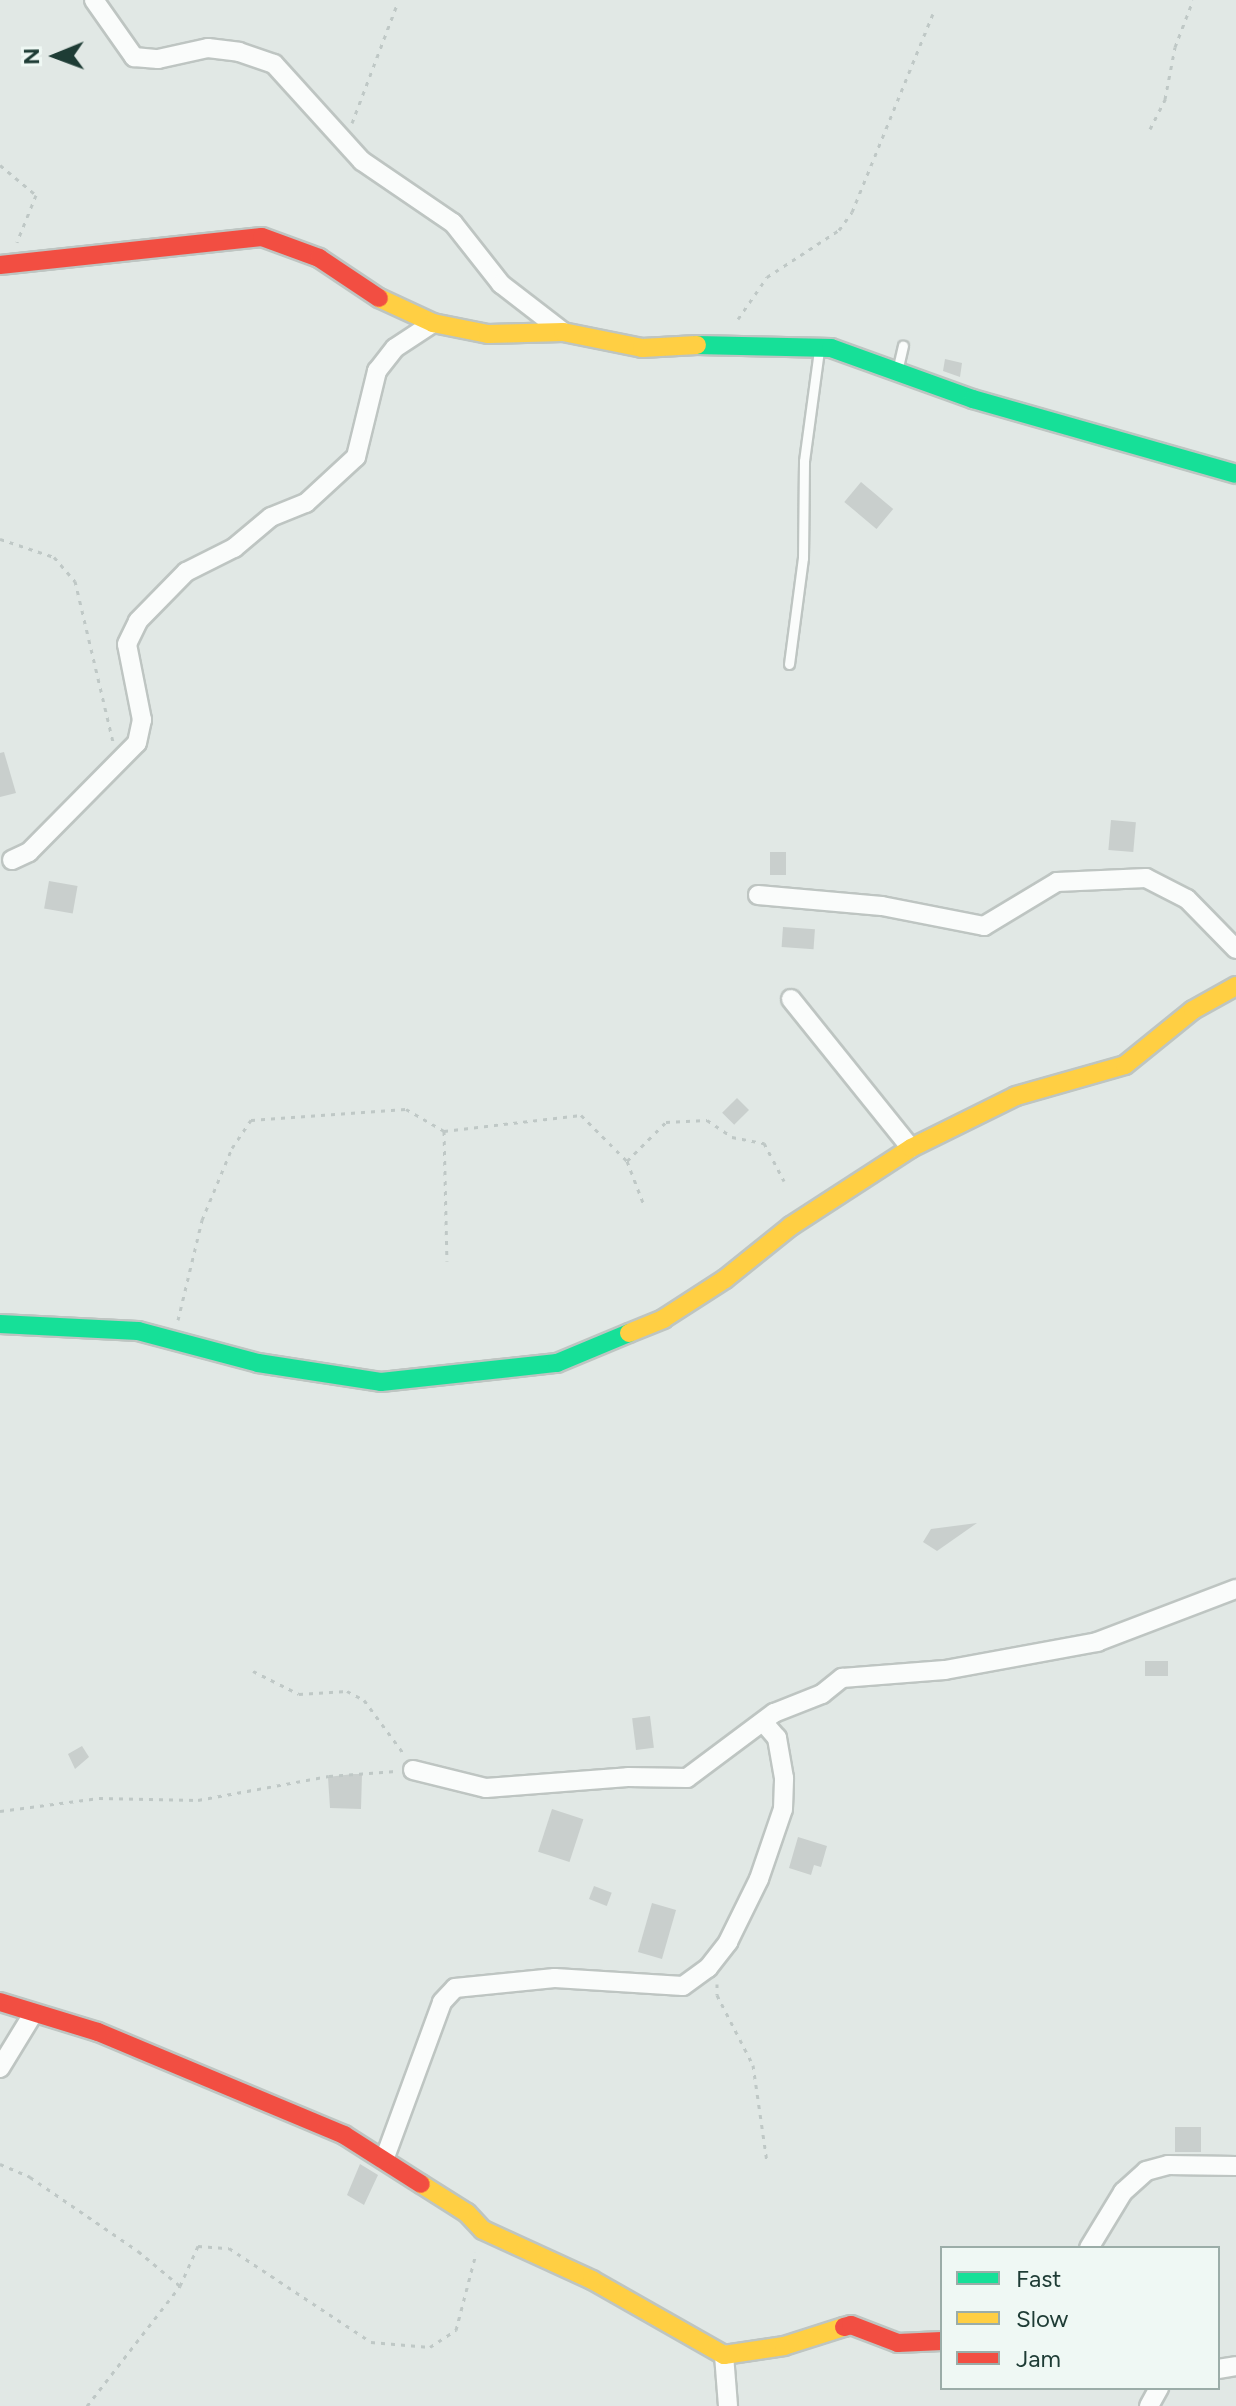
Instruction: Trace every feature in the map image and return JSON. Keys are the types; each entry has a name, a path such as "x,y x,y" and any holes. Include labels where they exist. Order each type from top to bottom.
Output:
{"street":[{"path":"94,0 134,57 145,61 208,48 239,52 274,64 362,161 453,223 501,284 563,332"},
{"path":"6,265 262,237 319,258 394,309 433,323 488,334 563,332 642,348 739,342 819,347 973,399 1236,474"},
{"path":"12,860 29,852 130,749 142,729 127,644 138,621 186,572 234,548 271,517 306,503 356,457 377,371 395,348 433,323"},
{"path":"758,895 882,906 984,926 1057,882 1146,878 1187,899 1236,949"},
{"path":"0,1324 138,1331 258,1363 381,1382 557,1363 663,1319 791,1226 911,1148 1016,1096 1125,1065 1193,1010 1236,986"},
{"path":"791,999 911,1148"},
{"path":"413,1770 486,1788 593,1779 687,1778 789,1704 822,1694 842,1678 945,1670 1097,1642 1236,1589"},
{"path":"384,2160 442,2002 455,1988 555,1978 683,1986 708,1968 728,1942 759,1879 783,1809 784,1778 777,1738 764,1723"},
{"path":"0,2002 98,2032 246,2091 384,2160 467,2213 483,2230 592,2280 724,2355 784,2346 851,2325 898,2343 940,2341"},
{"path":"0,2068 33,2014"},
{"path":"1090,2246 1123,2192 1146,2171 1168,2165 1236,2166"},
{"path":"724,2355 728,2406"}],"lane":[{"path":"897,371 903,346"},
{"path":"789,664 803,558 804,461 819,347"}],"path":[{"path":"1150,129 1165,99 1175,47 1193,0"},
{"path":"338,136 358,111 398,2"},
{"path":"739,342 736,321 767,277 839,230 852,212 933,14"},
{"path":"0,165 36,195 6,265"},
{"path":"0,539 54,557 75,581 112,741 130,749"},
{"path":"173,1339 202,1220 232,1148 251,1120 406,1109 444,1131 581,1115 627,1161 644,1205"},
{"path":"627,1161 666,1122 707,1120 732,1137 764,1143 784,1181"},
{"path":"444,1131 447,1261"},
{"path":"253,1671 299,1694 347,1691 364,1700 413,1770"},
{"path":"0,1811 99,1798 198,1800 329,1776 413,1770"},
{"path":"719,1972 717,1995 753,2065 767,2162"},
{"path":"0,2164 30,2177 138,2251 180,2286"},
{"path":"87,2406 180,2286 198,2246 229,2248 371,2342 430,2347 456,2330 483,2230"}],"building":[{"path":"945,359 962,363 960,377 943,371"},
{"path":"861,482 893,509 876,529 844,502"},
{"path":"4,752 16,793 0,797 0,753"},
{"path":"1111,820 1136,822 1133,852 1108,850"},
{"path":"770,852 786,852 786,875 770,875"},
{"path":"49,881 78,886 73,914 44,909"},
{"path":"783,927 815,929 814,949 782,947"},
{"path":"737,1098 749,1110 734,1125 722,1113"},
{"path":"977,1523 937,1551 923,1542 931,1529"},
{"path":"1145,1661 1168,1661 1168,1676 1145,1676"},
{"path":"650,1716 654,1748 636,1750 632,1718"},
{"path":"82,1746 89,1757 75,1769 68,1754"},
{"path":"362,1774 361,1809 330,1808 328,1777"},
{"path":"552,1809 583,1819 569,1862 538,1852"},
{"path":"798,1837 827,1846 821,1867 814,1865 811,1875 789,1868"},
{"path":"594,1886 612,1893 607,1906 589,1899"},
{"path":"652,1903 676,1910 662,1959 638,1952"},
{"path":"1175,2127 1201,2127 1201,2152 1175,2152"},
{"path":"360,2164 378,2175 364,2205 347,2195"}],"traffic: fast":[{"path":"697,345 831,348 973,399 1236,474"},
{"path":"0,1324 138,1331 258,1363 381,1382 557,1363 629,1333"}],"traffic: slow":[{"path":"379,298 433,323 488,334 563,332 642,348 697,345"},
{"path":"629,1333 663,1319 725,1279 791,1226 911,1148 1016,1096 1125,1065 1193,1010 1236,986"},
{"path":"421,2184 467,2213 483,2230 592,2280 724,2355 784,2346 844,2327"}],"traffic: jam":[{"path":"0,265 262,237 319,258 379,298"},
{"path":"0,2002 98,2032 344,2135 421,2184"},
{"path":"844,2327 851,2325 898,2343 940,2341"}]}
